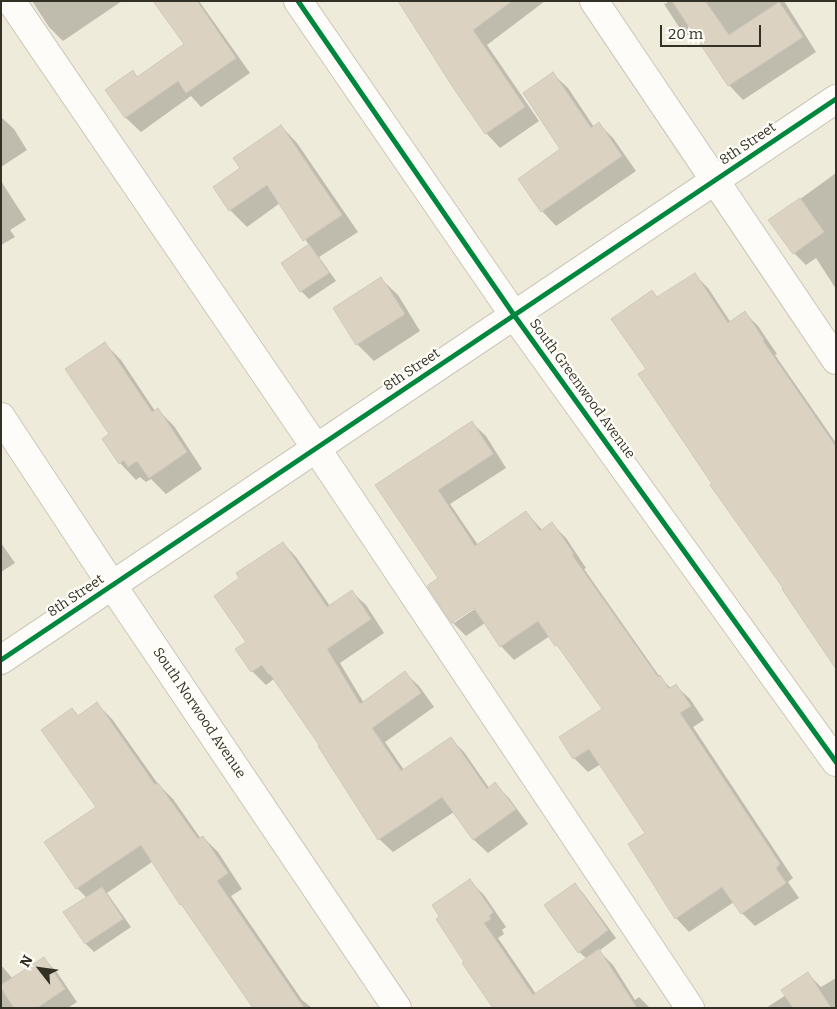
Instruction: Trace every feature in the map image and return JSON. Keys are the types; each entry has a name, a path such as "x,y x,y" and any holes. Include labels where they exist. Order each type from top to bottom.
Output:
{"street":[{"path":"11,1 316,448 690,1008"},
{"name":"South Greenwood Avenue","path":"298,1 514,315 836,762"},
{"path":"594,1 836,360"},
{"name":"8th Street","path":"1,660 836,99"},
{"name":"South Norwood Avenue","path":"1,416 112,585 397,1008"}],"building":[{"path":"153,1 197,1 236,58 186,93 178,81 125,118 105,90 133,70 137,77 184,44"},
{"path":"398,1 512,1 473,30 525,107 485,134"},
{"path":"672,1 705,1 729,35 779,2 803,37 728,86"},
{"path":"553,72 591,128 599,122 622,156 541,212 518,179 560,149 523,93"},
{"path":"281,125 342,215 303,241 267,185 229,211 213,187 240,168 233,158"},
{"path":"800,198 824,232 793,254 768,220"},
{"path":"309,244 329,273 300,292 281,263"},
{"path":"695,273 728,323 745,311 763,341 836,447 836,669 783,588 710,485 712,484 638,374 646,369 611,319 652,290 657,297"},
{"path":"381,277 405,314 356,345 333,308"},
{"path":"105,342 152,412 158,408 187,452 149,478 137,461 128,467 124,460 119,464 102,439 109,434 65,369"},
{"path":"472,421 493,454 438,490 475,546 526,511 540,531 552,522 574,554 572,555 658,677 660,675 669,689 676,684 691,706 680,713 780,864 776,868 786,883 741,914 722,887 675,919 628,844 645,833 589,749 573,759 559,737 602,709 538,621 500,647 474,608 451,623 427,586 438,578 375,485"},
{"path":"283,542 327,607 352,590 371,619 327,649 360,704 405,671 421,693 372,728 401,771 451,737 487,789 495,782 516,809 473,840 442,797 378,840 319,745 270,674 262,665 251,672 235,649 246,642 214,596 239,578 236,573"},
{"path":"97,702 155,785 158,783 198,839 203,836 228,873 217,881 304,1008 253,1008 180,905 141,845 76,889 44,842 96,807 41,730 72,708 78,716"},
{"path":"470,879 493,912 489,916 491,919 484,923 533,995 599,949 637,1008 493,1008 462,963 464,962 436,919 439,916 432,905"},
{"path":"575,883 608,930 578,953 544,905"},
{"path":"102,887 123,919 85,944 63,912"},
{"path":"44,957 65,989 37,1008 14,1008 1,985"},
{"path":"808,972 831,1008 793,1008 781,990"}],"cycle path":[{"path":"298,1 514,315 836,762"},
{"path":"1,660 836,99"}]}
